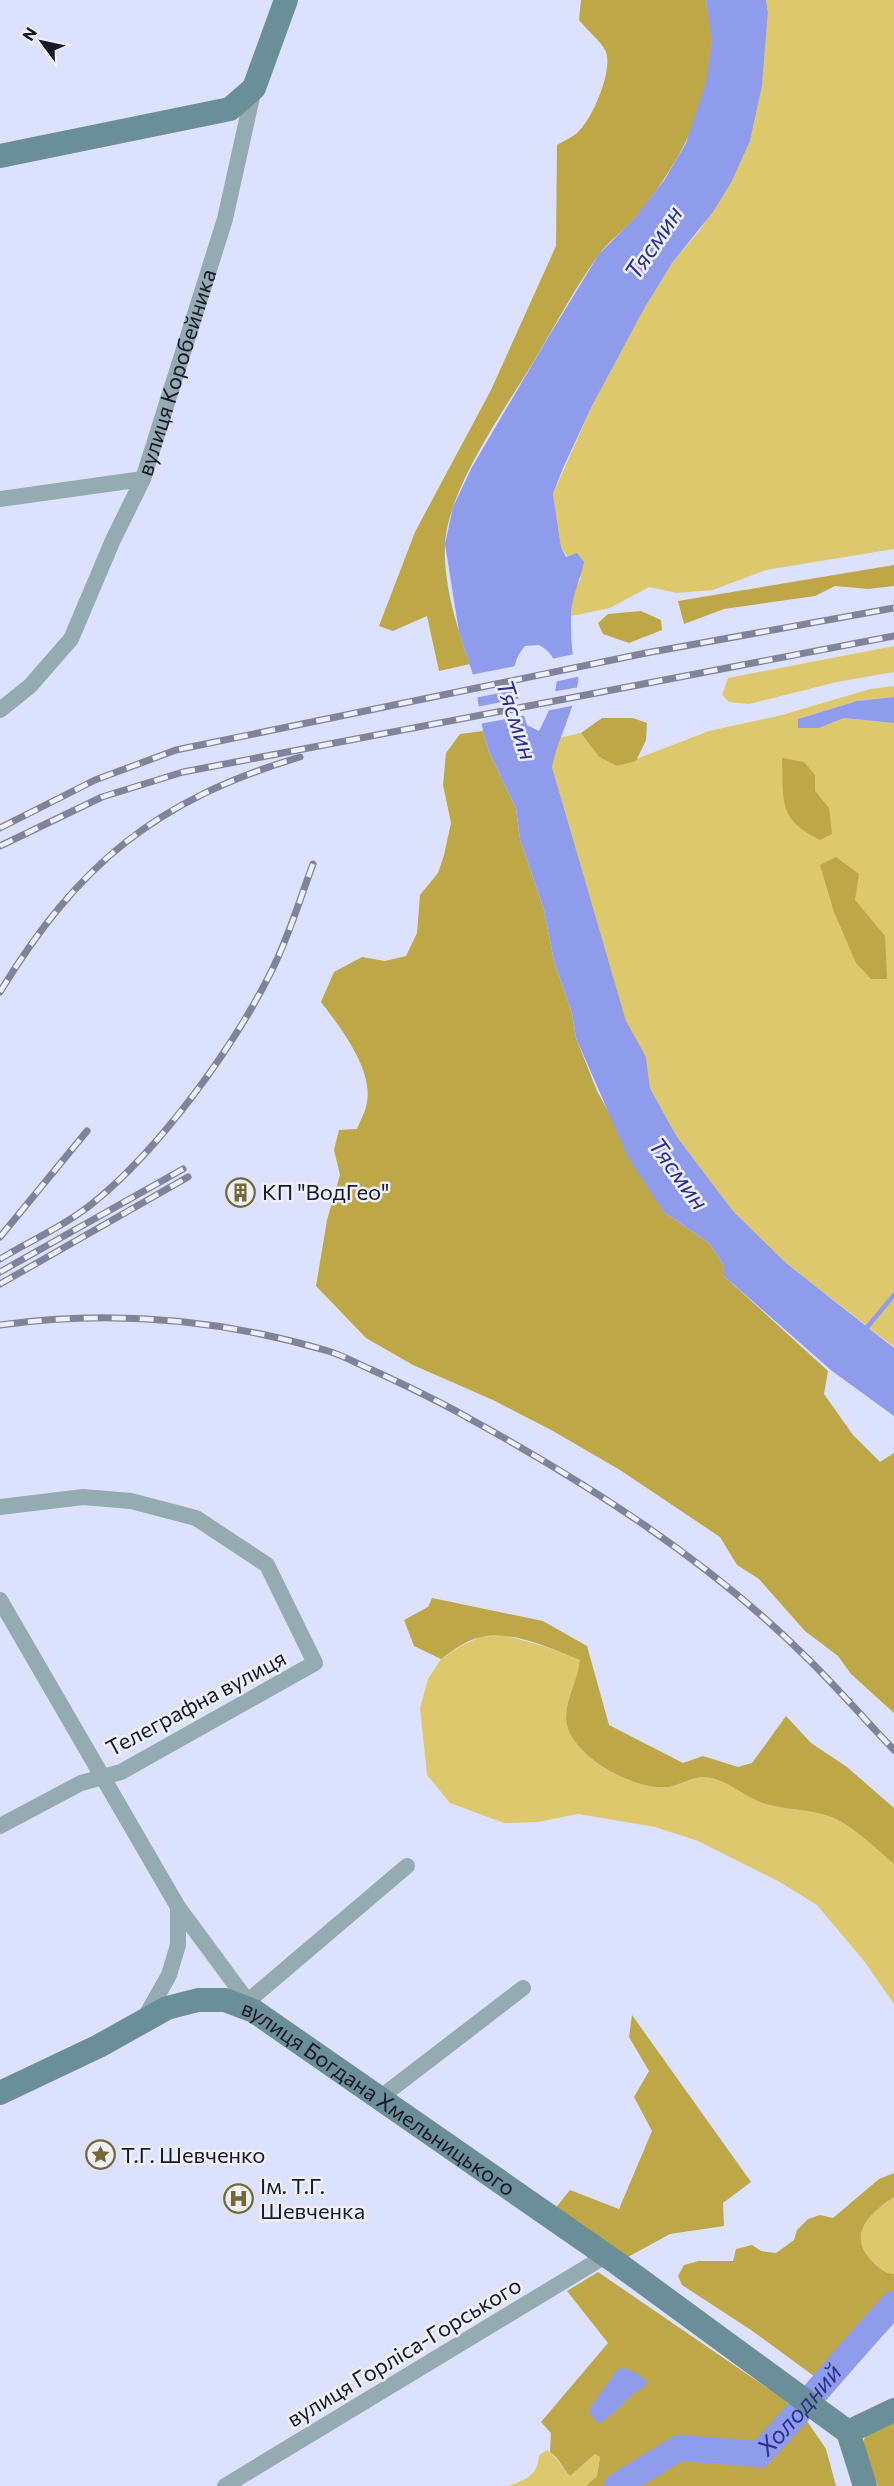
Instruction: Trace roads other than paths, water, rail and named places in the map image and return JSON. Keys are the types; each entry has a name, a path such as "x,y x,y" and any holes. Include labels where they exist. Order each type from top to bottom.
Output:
{"main road":[{"name":"вулиця Коробейника","path":"254,88 286,0"},
{"path":"0,156 221,111 240,103 254,88"},
{"path":"0,2093 99,2046 167,2008 198,2000 225,2000 251,2006"},
{"name":"вулиця Богдана Хмельницького","path":"251,2006 607,2255 848,2432"},
{"path":"865,2486 848,2432 894,2410"}],"street":[{"name":"вулиця Коробейника","path":"0,710 30,686 71,639 143,479 225,219 254,88"},
{"path":"0,499 143,479"},
{"name":"Телеграфна вулиця","path":"0,1507 83,1497 131,1501 196,1518 267,1565 315,1663 121,1772 81,1783 0,1826"},
{"name":"вулиця Богдана Хмельницького","path":"0,1600 178,1907 251,2006"},
{"path":"251,2006 407,1866"},
{"path":"143,2021 169,1975 178,1945 178,1907"},
{"path":"381,2097 523,1988"},
{"name":"вулиця Горліса-Горського","path":"225,2486 607,2255"}],"water":[{"name":"Тясмин","path":"706,0 766,0 768,12 762,86 750,141 732,181 713,212 672,263 644,309 593,404 553,494 561,547 566,557 577,553 584,562 571,615 572,651 578,683 552,767 626,1021 646,1057 650,1088 677,1137 733,1211 786,1263 894,1348 894,1416 832,1371 724,1276 724,1266 709,1243 664,1212 628,1157 576,1038 572,1013 554,961 544,910 520,839 516,808 489,752 474,678 459,632 445,544 453,507 472,467 549,336 599,254 634,219 665,179 686,143 706,83 712,41","holes":["539,645 555,662 556,685 539,731 527,725 517,694 515,665 518,655 525,646"]},
{"path":"894,697 894,723 844,718 819,728 798,728 798,719 857,701"},
{"path":"624,2368 635,2372 648,2382 598,2424 589,2412 591,2407 618,2369"}],"waterway":[{"path":"864,1331 894,1295"},
{"name":"Холодний","path":"617,2486 679,2448 760,2454 894,2304"}],"railway":[{"path":"0,828 95,780 176,750 646,653 894,608"},
{"path":"0,846 102,797 183,772 894,636"},
{"path":"0,992 29,947 60,907 91,873 125,843 162,817 203,794 249,774 300,757"},
{"path":"0,1259 60,1226 93,1203 144,1155 169,1126 216,1063 256,1000 284,944 313,864"},
{"path":"0,1237 87,1131"},
{"path":"0,1272 183,1169"},
{"path":"0,1284 188,1177"},
{"path":"0,1325 41,1320 124,1318 165,1320 247,1331 328,1351 409,1387 460,1413 560,1471 604,1498 689,1557 768,1621 828,1679 894,1750"}],"place":[{"name":"КП \"ВодГео\"","path":"241,1192"},
{"name":"Т.Г. Шевченко","path":"100,2155"},
{"name":"Ім. Т.Г. Шевченка","path":"239,2199"}]}
